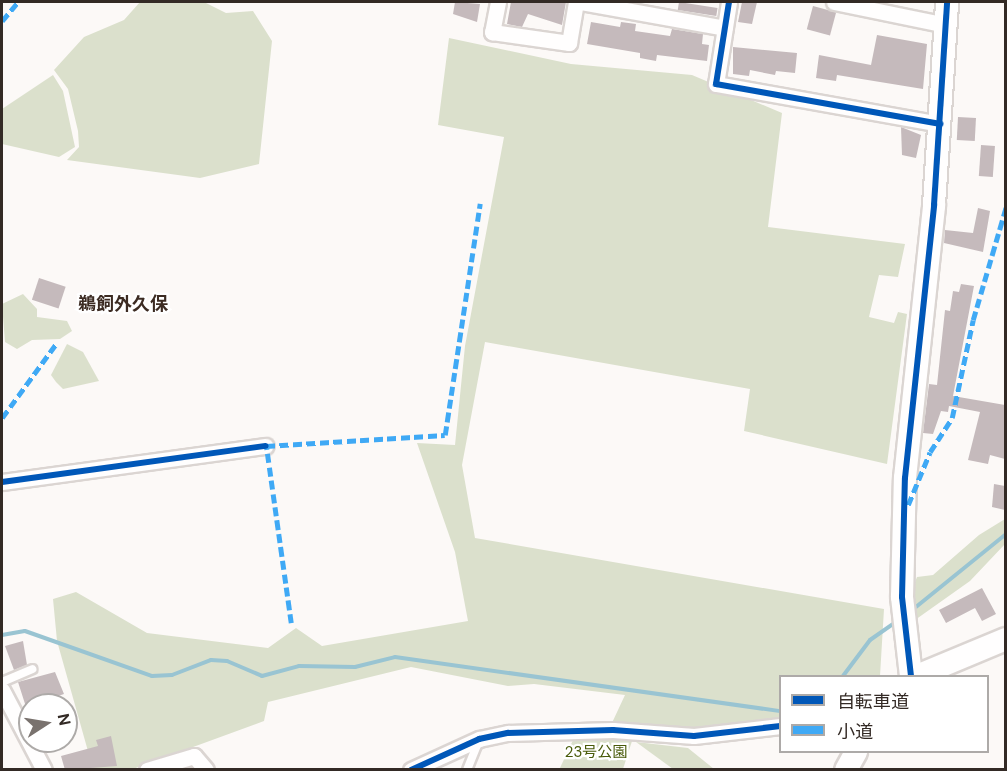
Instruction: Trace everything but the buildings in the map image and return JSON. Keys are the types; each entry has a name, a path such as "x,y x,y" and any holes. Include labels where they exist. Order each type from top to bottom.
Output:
{"street":[{"path":"498,2 492,32 569,44 576,2"},
{"path":"581,2 724,28"},
{"path":"729,2 716,84 940,124"},
{"path":"834,2 946,25"},
{"path":"911,675 903,616 906,478 940,124 947,2"},
{"path":"2,482 266,446"},
{"path":"919,675 1005,639"},
{"path":"2,690 44,770"},
{"path":"411,770 479,739 569,730 694,736 779,726"},
{"path":"846,770 855,753"},
{"path":"147,770 194,756 206,770"}],"lane":[{"path":"2,682 32,669"},
{"path":"467,770 479,739"}],"green space":[{"path":"140,2 204,2 226,13 253,11 272,41 259,164 200,178 67,160 79,147 78,131 68,89 54,70 84,37 124,20"},
{"path":"449,38 571,64 692,75 782,113 768,227 905,244 898,277 879,275 869,317 894,323 898,312 907,314 887,464 744,431 750,389 485,342 462,465 475,538 884,609 880,675 779,675 779,727 675,738 611,725 625,695 534,684 508,686 411,667 268,702 264,721 133,769 93,769 78,716 78,693 72,693 57,641 53,599 76,592 147,633 268,648 296,628 322,646 468,621 455,552 417,443 455,445 465,346 504,137 438,125"},
{"path":"53,75 63,91 75,147 59,157 2,144 2,109"},
{"path":"23,294 37,309 37,317 67,321 72,331 60,339 32,340 17,349 5,342 2,304"},
{"path":"67,344 83,352 99,381 63,389 56,382 51,375"},
{"path":"1005,519 1005,544 970,581 915,620 913,587 917,577 933,575 979,535"},
{"name":"23号公園","path":"606,736 632,741 623,769 559,770 574,738"},
{"path":"636,742 688,748 714,769 673,769"}],"waterway":[{"path":"911,611 1006,534"},
{"path":"844,675 870,640 897,621"},
{"path":"2,635 25,631 152,676 172,675 211,660 227,661 262,676 299,666 355,667 395,657 779,711"}],"marked path":[{"path":"2,21 18,2"},
{"path":"291,623 266,446 445,435 480,204"},
{"path":"908,505 930,452 952,418 973,320 1006,207"},
{"path":"2,418 56,344"}],"cycle path":[{"path":"729,2 716,84 940,124"},
{"path":"911,675 902,597 905,478 934,205 947,2"},
{"path":"2,482 266,446"},
{"path":"411,770 479,739 508,733 613,730 694,736 779,726"}],"district":[{"name":"鵜飼外久保","path":"123,304"}]}
